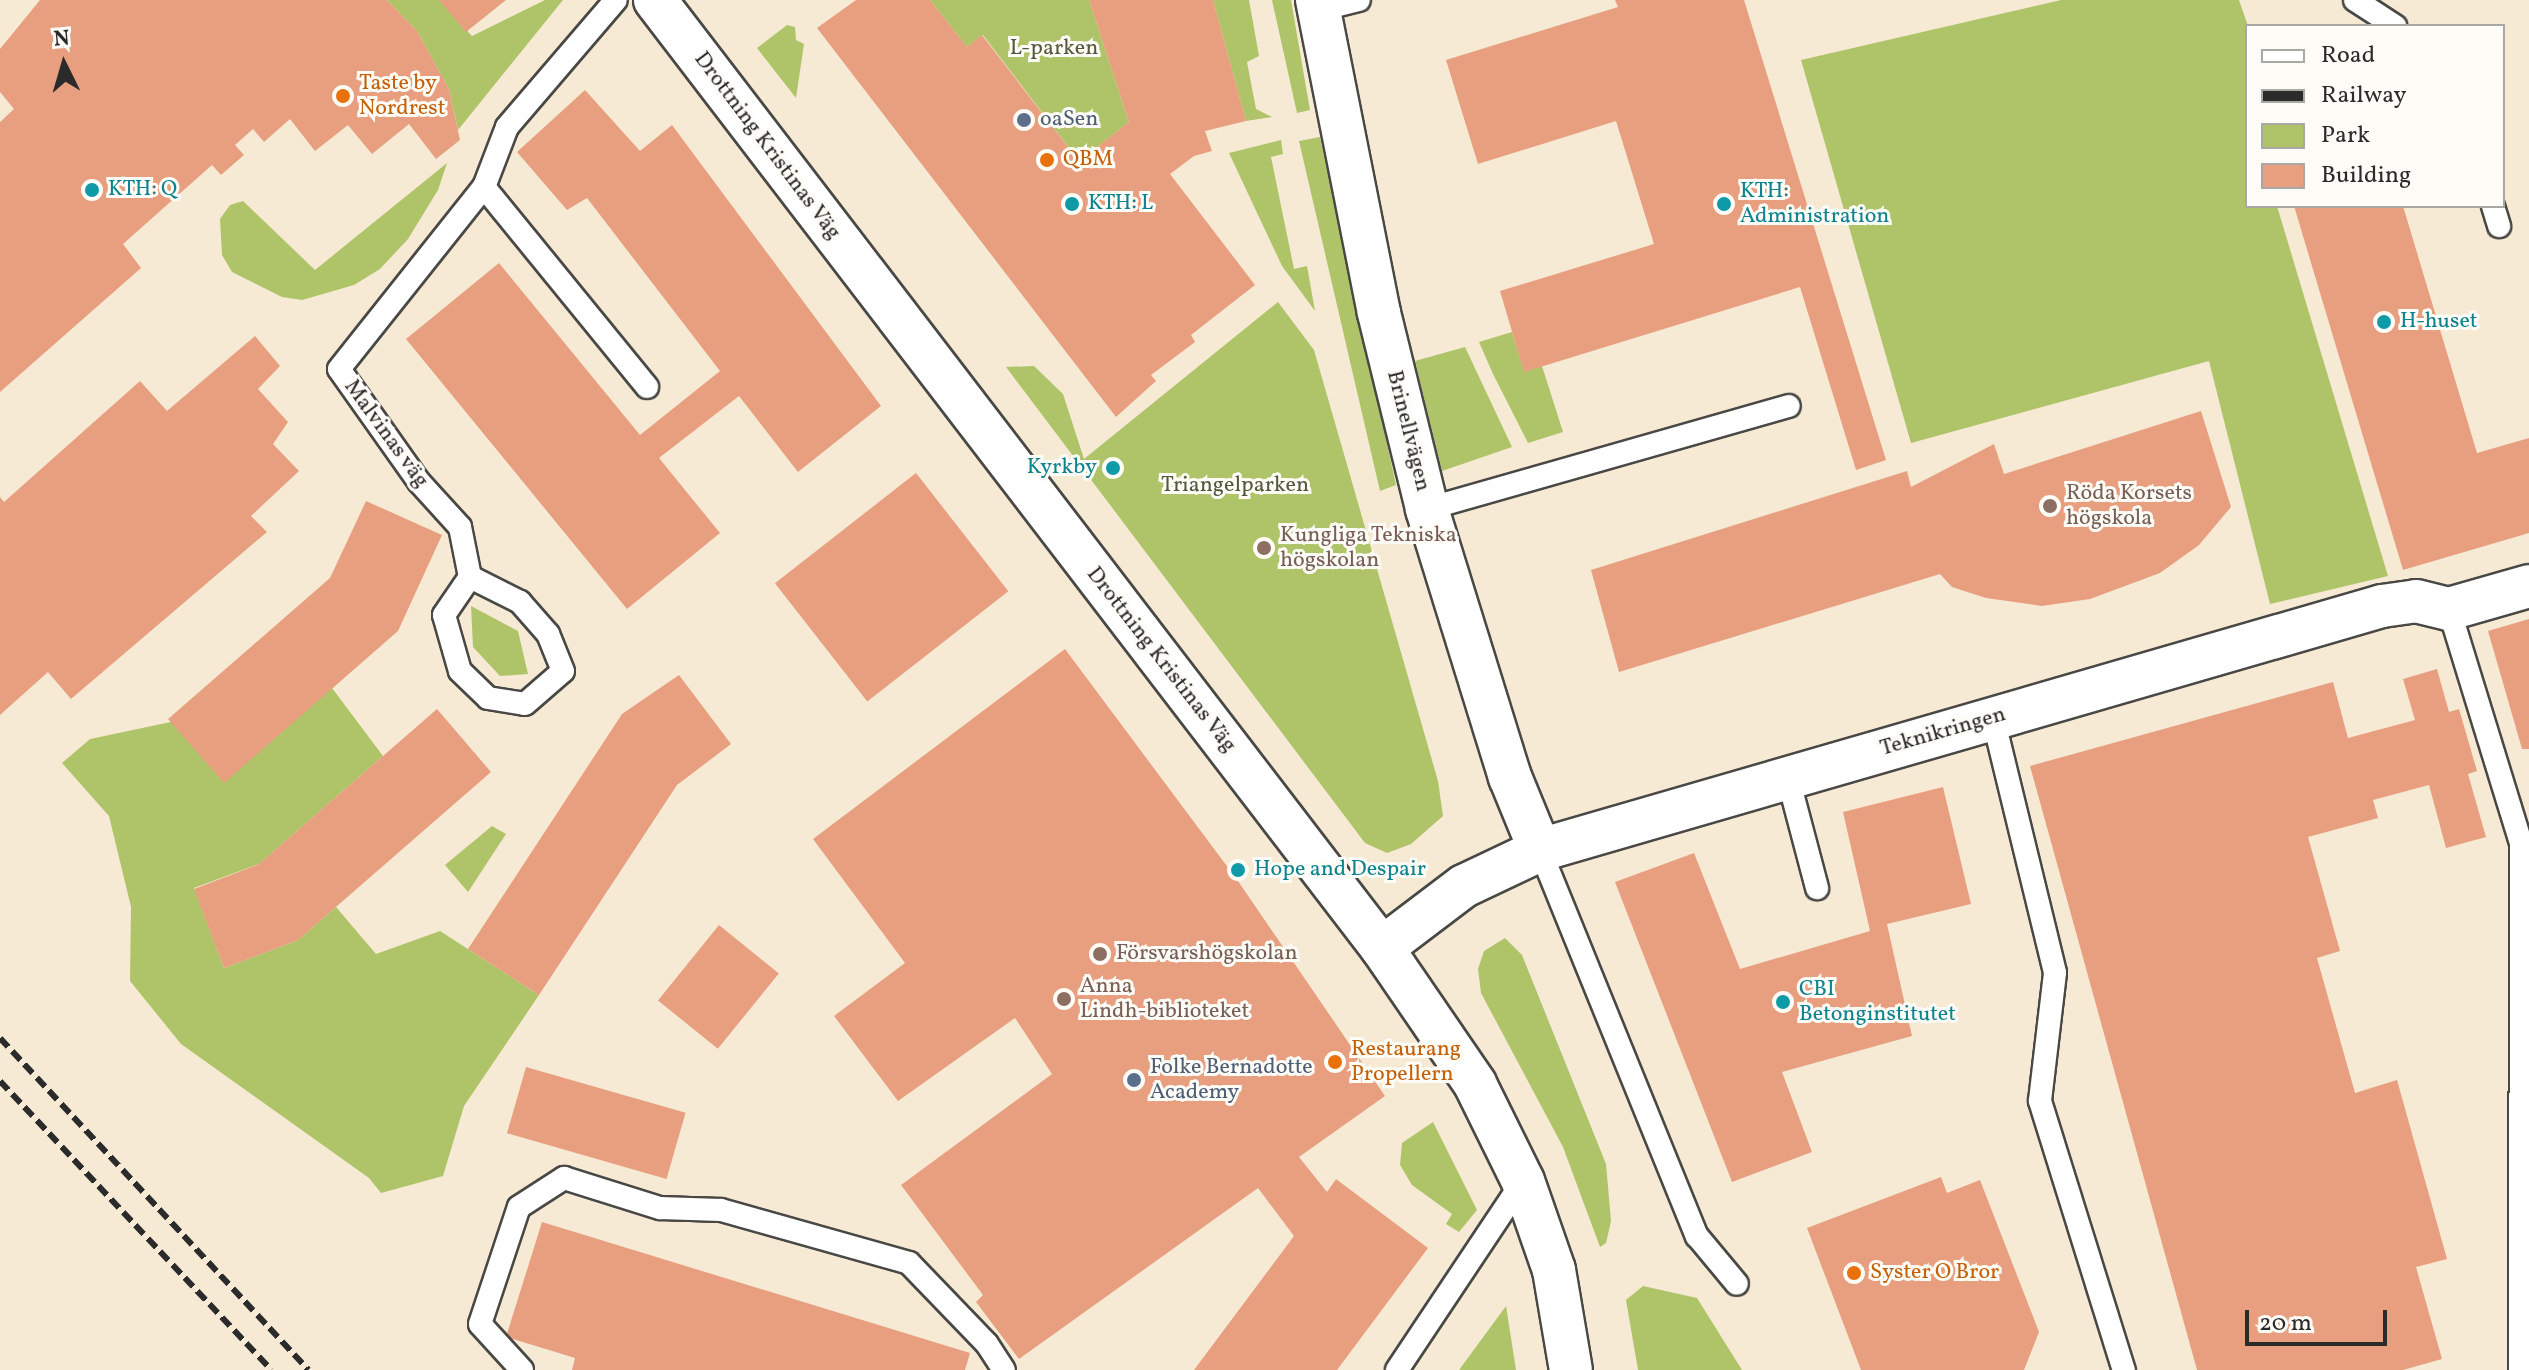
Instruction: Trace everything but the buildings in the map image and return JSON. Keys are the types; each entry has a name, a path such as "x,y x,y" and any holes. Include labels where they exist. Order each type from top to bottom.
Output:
{"street":[{"name":"Drottning Kristinas Väg","path":"655,0 1382,948 1475,1084 1523,1181 1554,1270 1571,1370"},
{"name":"Brinellvägen","path":"1318,5 1379,313 1427,509 1510,777 1540,850"},
{"name":"Teknikringen","path":"1382,948 1464,886 1540,850 2382,606 2416,601 2449,609 2529,586"}],"lane":[{"name":"Malvinas väg","path":"470,577 460,527 419,482 339,369 484,187 507,127 616,0"},
{"path":"1318,5 1359,0"},
{"path":"2355,0 2392,24"},
{"path":"484,187 647,387"},
{"path":"1427,509 1789,406"},
{"path":"470,577 520,602 548,634 563,671 525,704 488,698 460,671 444,615 470,577"},
{"path":"2449,609 2521,843 2520,1370"},
{"path":"1993,718 2055,973 2040,1101 2124,1370"},
{"path":"1788,778 1817,888"},
{"path":"1540,850 1697,1236 1737,1284"},
{"path":"522,1370 480,1324 519,1207 564,1178 660,1208 721,1210 909,1263 987,1344 1004,1370"},
{"path":"1397,1370 1523,1181"}],"green space":[{"path":"387,0 439,0 472,36 545,0 563,0 458,130 449,89 417,31"},
{"name":"L-parken","path":"930,0 1089,0 1129,122 1079,161 983,35 967,47"},
{"path":"1213,0 1249,0 1259,56 1247,62 1256,109 1272,117 1246,121"},
{"path":"1272,0 1291,0 1310,110 1297,113"},
{"path":"2061,0 2239,0 2247,24 2245,208 2278,208 2388,576 2270,604 2209,361 1911,443 1801,60"},
{"path":"787,25 795,27 796,40 804,44 796,98 757,48"},
{"path":"1320,137 1396,485 1380,491 1299,141"},
{"path":"1281,140 1283,154 1271,157 1294,269 1307,266 1315,311 1282,266 1229,153"},
{"path":"447,163 438,190 408,239 380,269 354,285 302,300 282,297 232,272 222,255 220,219 230,205 243,201 315,270"},
{"name":"Triangelparken","path":"1278,302 1314,350 1438,781 1443,816 1411,844 1387,853 1365,843 1006,367 1034,366 1063,394 1084,459"},
{"path":"1512,332 1524,371 1542,366 1563,432 1528,443 1479,342"},
{"path":"1465,347 1512,447 1442,471 1415,361"},
{"path":"471,606 518,631 528,674 500,676 473,647"},
{"path":"332,688 383,756 259,864 194,888 224,968 298,940 336,907 376,954 440,931 539,995 464,1106 443,1176 381,1193 369,1178 181,1044 130,981 131,907 109,816 62,763 90,739"},
{"path":"492,826 506,834 468,892 445,865"},
{"path":"1505,938 1522,955 1606,1164 1611,1221 1606,1243 1600,1247 1563,1147 1481,993 1478,969 1484,951"},
{"path":"1433,1122 1477,1210 1459,1232 1446,1224 1452,1214 1412,1185 1400,1165 1402,1143"},
{"path":"1643,1286 1697,1298 1742,1370 1638,1370 1626,1300"},
{"path":"1506,1306 1516,1370 1459,1370"}],"railway":[{"path":"0,1038 308,1370"},
{"path":"0,1081 271,1370"}],"place":[{"name":"Taste by Nordrest","path":"343,96"},
{"name":"oaSen","path":"1024,120"},
{"name":"QBM","path":"1047,160"},
{"name":"KTH: Q","path":"92,190"},
{"name":"KTH: L","path":"1072,204"},
{"name":"KTH: Administration","path":"1724,204"},
{"name":"H-huset","path":"2384,322"},
{"name":"Kyrkby","path":"1113,468"},
{"name":"Röda Korsets högskola","path":"2050,506"},
{"name":"Kungliga Tekniska högskolan","path":"1264,548"},
{"name":"Hope and Despair","path":"1238,870"},
{"name":"Försvarshögskolan","path":"1100,954"},
{"name":"Anna Lindh-biblioteket","path":"1064,999"},
{"name":"CBI Betonginstitutet","path":"1783,1002"},
{"name":"Restaurang Propellern","path":"1335,1062"},
{"name":"Folke Bernadotte Academy","path":"1134,1080"},
{"name":"Syster O Bror","path":"1854,1273"}]}
